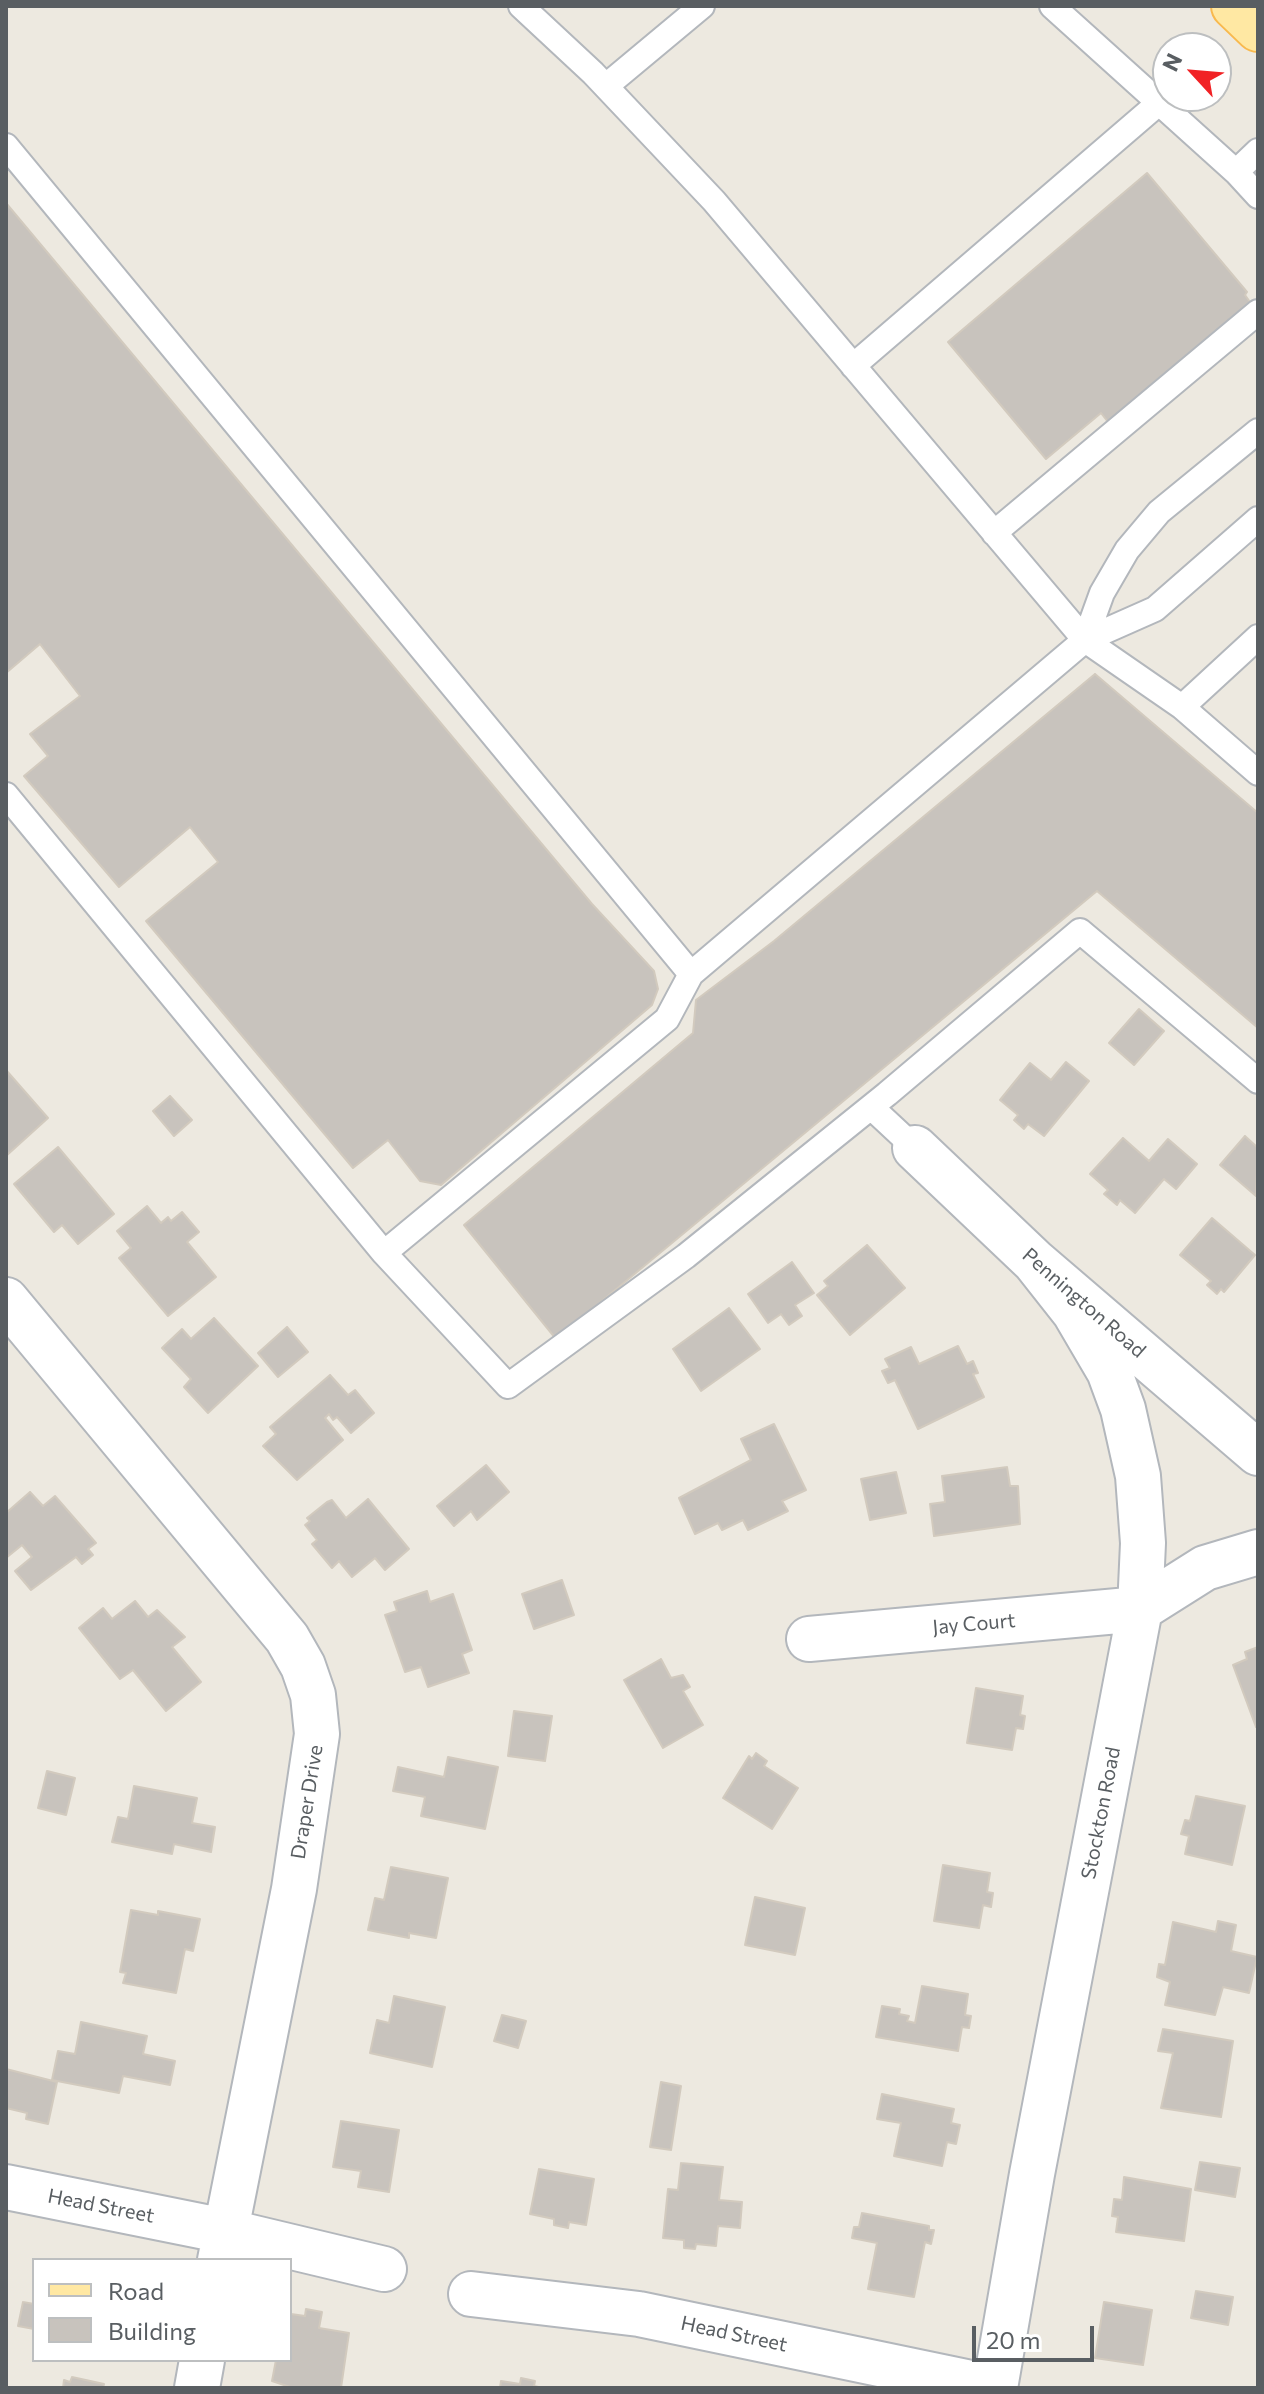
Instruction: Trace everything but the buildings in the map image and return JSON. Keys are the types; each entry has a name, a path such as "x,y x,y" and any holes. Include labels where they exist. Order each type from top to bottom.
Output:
{"main road":[{"path":"1234,6 1258,29"}],"street":[{"name":"Pennington Road","path":"915,1148 1034,1261 1258,1453"},
{"name":"Stockton Road","path":"995,2388 1032,2174 1140,1609 1143,1543 1138,1476 1123,1409 1109,1371 1075,1313 1034,1261"},
{"name":"Draper Drive","path":"6,1300 287,1638 303,1666 313,1695 317,1734 294,1889 223,2246"},
{"path":"1140,1609 1205,1568 1258,1552"},
{"name":"Jay Court","path":"809,1639 1140,1609"},
{"name":"Head Street","path":"6,2187 223,2246 384,2269"},
{"name":"Head Street","path":"471,2294 639,2314 995,2388"},
{"path":"197,2388 202,2362"}],"lane":[{"path":"521,6 606,86 714,201 1085,640 1182,707 1258,773"},
{"path":"606,86 702,6"},
{"path":"1052,6 1152,95"},
{"path":"853,366 1152,109"},
{"path":"1171,112 1258,196"},
{"path":"6,146 691,974"},
{"path":"1236,172 1258,151"},
{"path":"994,533 1258,312"},
{"path":"1085,640 1102,593 1127,550 1159,512 1258,431"},
{"path":"384,1253 667,1019 691,974 1085,640 1155,609 1258,519"},
{"path":"1182,707 1258,637"},
{"path":"6,795 384,1253 508,1386 686,1256 871,1107 1080,931 1258,1081"},
{"path":"871,1107 915,1148"}]}
